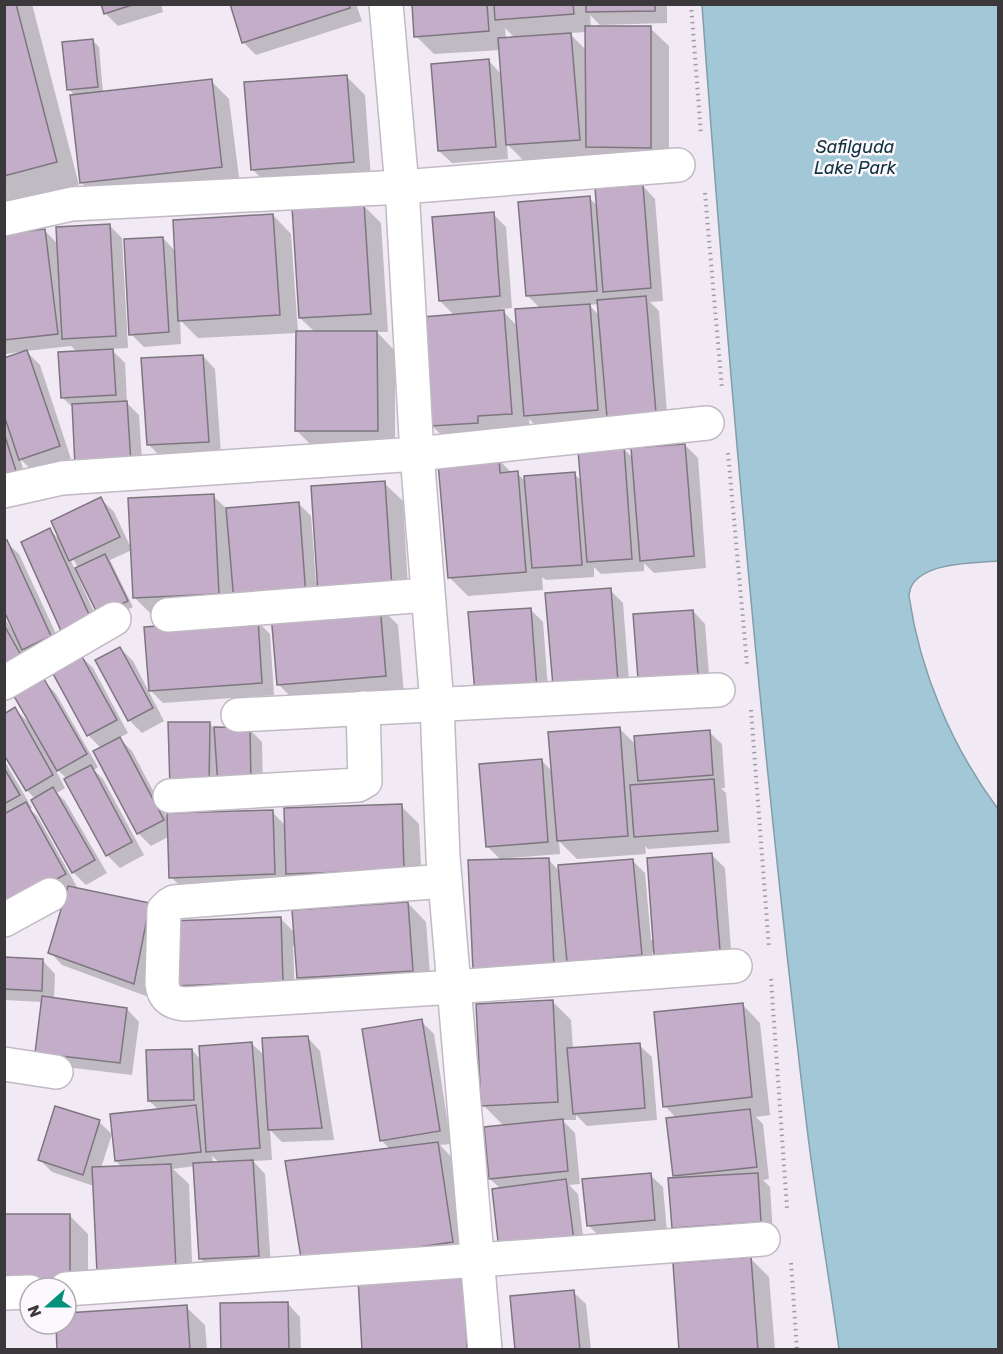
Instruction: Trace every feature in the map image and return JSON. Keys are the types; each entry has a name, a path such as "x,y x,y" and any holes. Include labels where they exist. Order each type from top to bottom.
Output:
{"street":[{"path":"386,4 402,187 417,454 436,704 445,881 485,1350"},
{"path":"4,219 72,204 402,187 678,165"},
{"path":"4,491 62,478 417,454 707,423"},
{"path":"4,509 62,478"},
{"path":"168,615 427,595"},
{"path":"4,683 114,619"},
{"path":"238,715 718,690"},
{"path":"170,796 358,785 365,781 363,708"},
{"path":"445,881 174,902 164,910 163,992 176,1004 186,1004 735,966"},
{"path":"4,920 50,895"},
{"path":"4,1064 56,1072"},
{"path":"78,1288 763,1239"}],"water":[{"name":"Safilguda Lake Park","path":"702,5 998,5 998,561 938,568 917,579 911,587 909,596 921,653 940,708 966,760 998,809 998,1349 839,1349 814,1183 775,847 735,426"}],"building":[{"path":"4,4 16,4 57,162 4,176"},
{"path":"101,4 135,4 104,14"},
{"path":"230,4 349,4 350,8 242,43"},
{"path":"412,4 487,4 489,31 414,37"},
{"path":"494,4 573,4 574,14 495,20"},
{"path":"586,4 655,4 655,11 586,12"},
{"path":"585,26 651,26 651,148 586,147"},
{"path":"571,33 580,140 506,145 498,38"},
{"path":"93,39 98,87 67,90 62,42"},
{"path":"489,59 496,147 438,151 431,64"},
{"path":"347,75 354,162 251,170 244,82"},
{"path":"212,79 222,167 80,183 70,95"},
{"path":"643,185 651,288 603,292 595,188"},
{"path":"590,196 597,291 526,296 518,202"},
{"path":"364,203 371,314 299,318 292,207"},
{"path":"494,212 500,296 439,301 432,217"},
{"path":"273,214 280,315 178,321 173,220"},
{"path":"110,224 116,336 62,339 56,227"},
{"path":"45,229 58,334 4,340 4,234"},
{"path":"163,237 169,332 129,335 124,239"},
{"path":"646,296 656,413 607,417 597,300"},
{"path":"590,304 598,410 524,416 515,309"},
{"path":"504,310 512,414 478,416 478,423 431,426 423,317"},
{"path":"296,331 377,331 378,431 295,431"},
{"path":"113,349 116,395 61,398 58,352"},
{"path":"27,350 60,446 19,460 4,415 4,358"},
{"path":"203,355 209,442 147,445 141,358"},
{"path":"127,401 131,463 75,466 72,404"},
{"path":"4,433 16,471 4,474"},
{"path":"685,444 694,556 640,561 631,448"},
{"path":"624,446 632,559 587,562 578,450"},
{"path":"499,459 500,473 518,471 526,572 448,578 438,463"},
{"path":"575,472 582,565 532,568 524,476"},
{"path":"385,481 392,588 318,593 311,486"},
{"path":"214,494 219,594 133,598 128,498"},
{"path":"101,497 120,537 69,561 51,521"},
{"path":"299,502 306,596 234,602 226,508"},
{"path":"50,528 91,619 62,633 21,542"},
{"path":"7,540 51,636 22,650 4,611 4,541"},
{"path":"105,554 128,601 98,615 75,568"},
{"path":"611,588 618,682 553,686 545,593"},
{"path":"380,605 386,676 277,685 271,614"},
{"path":"531,608 537,689 475,693 468,612"},
{"path":"693,610 698,675 638,679 633,614"},
{"path":"258,619 262,683 149,691 144,627"},
{"path":"4,625 22,657 4,666"},
{"path":"120,647 153,708 128,721 95,660"},
{"path":"80,653 117,720 87,736 51,670"},
{"path":"44,679 87,754 57,771 14,696"},
{"path":"15,707 53,775 26,791 4,755 4,714"},
{"path":"168,722 210,722 209,787 170,788"},
{"path":"214,727 250,728 251,782 218,786"},
{"path":"620,727 628,836 557,841 548,732"},
{"path":"710,730 713,775 638,781 634,736"},
{"path":"120,737 164,820 137,834 93,751"},
{"path":"542,759 548,842 486,847 479,764"},
{"path":"91,765 132,842 106,856 64,779"},
{"path":"4,768 20,795 4,804"},
{"path":"714,779 718,831 634,837 630,785"},
{"path":"53,787 95,860 72,873 31,800"},
{"path":"26,802 66,874 4,908 4,814"},
{"path":"402,804 404,870 286,874 284,808"},
{"path":"273,810 275,874 169,878 167,813"},
{"path":"712,853 720,950 654,955 647,858"},
{"path":"549,858 554,967 473,970 468,860"},
{"path":"633,859 642,955 567,962 558,865"},
{"path":"68,886 150,903 134,984 48,953"},
{"path":"408,902 413,971 297,978 292,910"},
{"path":"281,917 283,982 171,986 168,921"},
{"path":"4,957 43,959 42,991 4,989"},
{"path":"42,996 127,1008 120,1063 35,1053"},
{"path":"553,1000 558,1102 481,1106 476,1004"},
{"path":"743,1003 752,1097 663,1107 654,1012"},
{"path":"422,1019 440,1131 380,1141 362,1029"},
{"path":"308,1036 322,1128 268,1130 262,1038"},
{"path":"252,1042 260,1148 206,1152 199,1046"},
{"path":"640,1043 645,1108 573,1114 567,1048"},
{"path":"192,1049 194,1100 148,1101 146,1050"},
{"path":"196,1105 201,1152 115,1161 110,1114"},
{"path":"55,1106 100,1120 83,1175 38,1160"},
{"path":"750,1109 757,1167 673,1176 666,1118"},
{"path":"563,1119 568,1171 489,1179 484,1127"},
{"path":"438,1142 453,1242 302,1264 285,1161"},
{"path":"253,1160 259,1256 199,1259 193,1163"},
{"path":"171,1164 176,1270 97,1273 92,1167"},
{"path":"651,1173 655,1220 587,1226 582,1179"},
{"path":"758,1173 761,1222 672,1228 668,1178"},
{"path":"566,1179 574,1241 499,1250 492,1189"},
{"path":"4,1214 70,1214 70,1276 18,1276 18,1282 4,1282"},
{"path":"751,1257 758,1350 679,1350 673,1263"},
{"path":"464,1272 467,1350 362,1350 358,1278"},
{"path":"574,1290 580,1350 515,1350 510,1296"},
{"path":"288,1302 289,1350 221,1350 220,1303"},
{"path":"187,1305 190,1350 57,1350 56,1336 78,1336 78,1312"}]}
